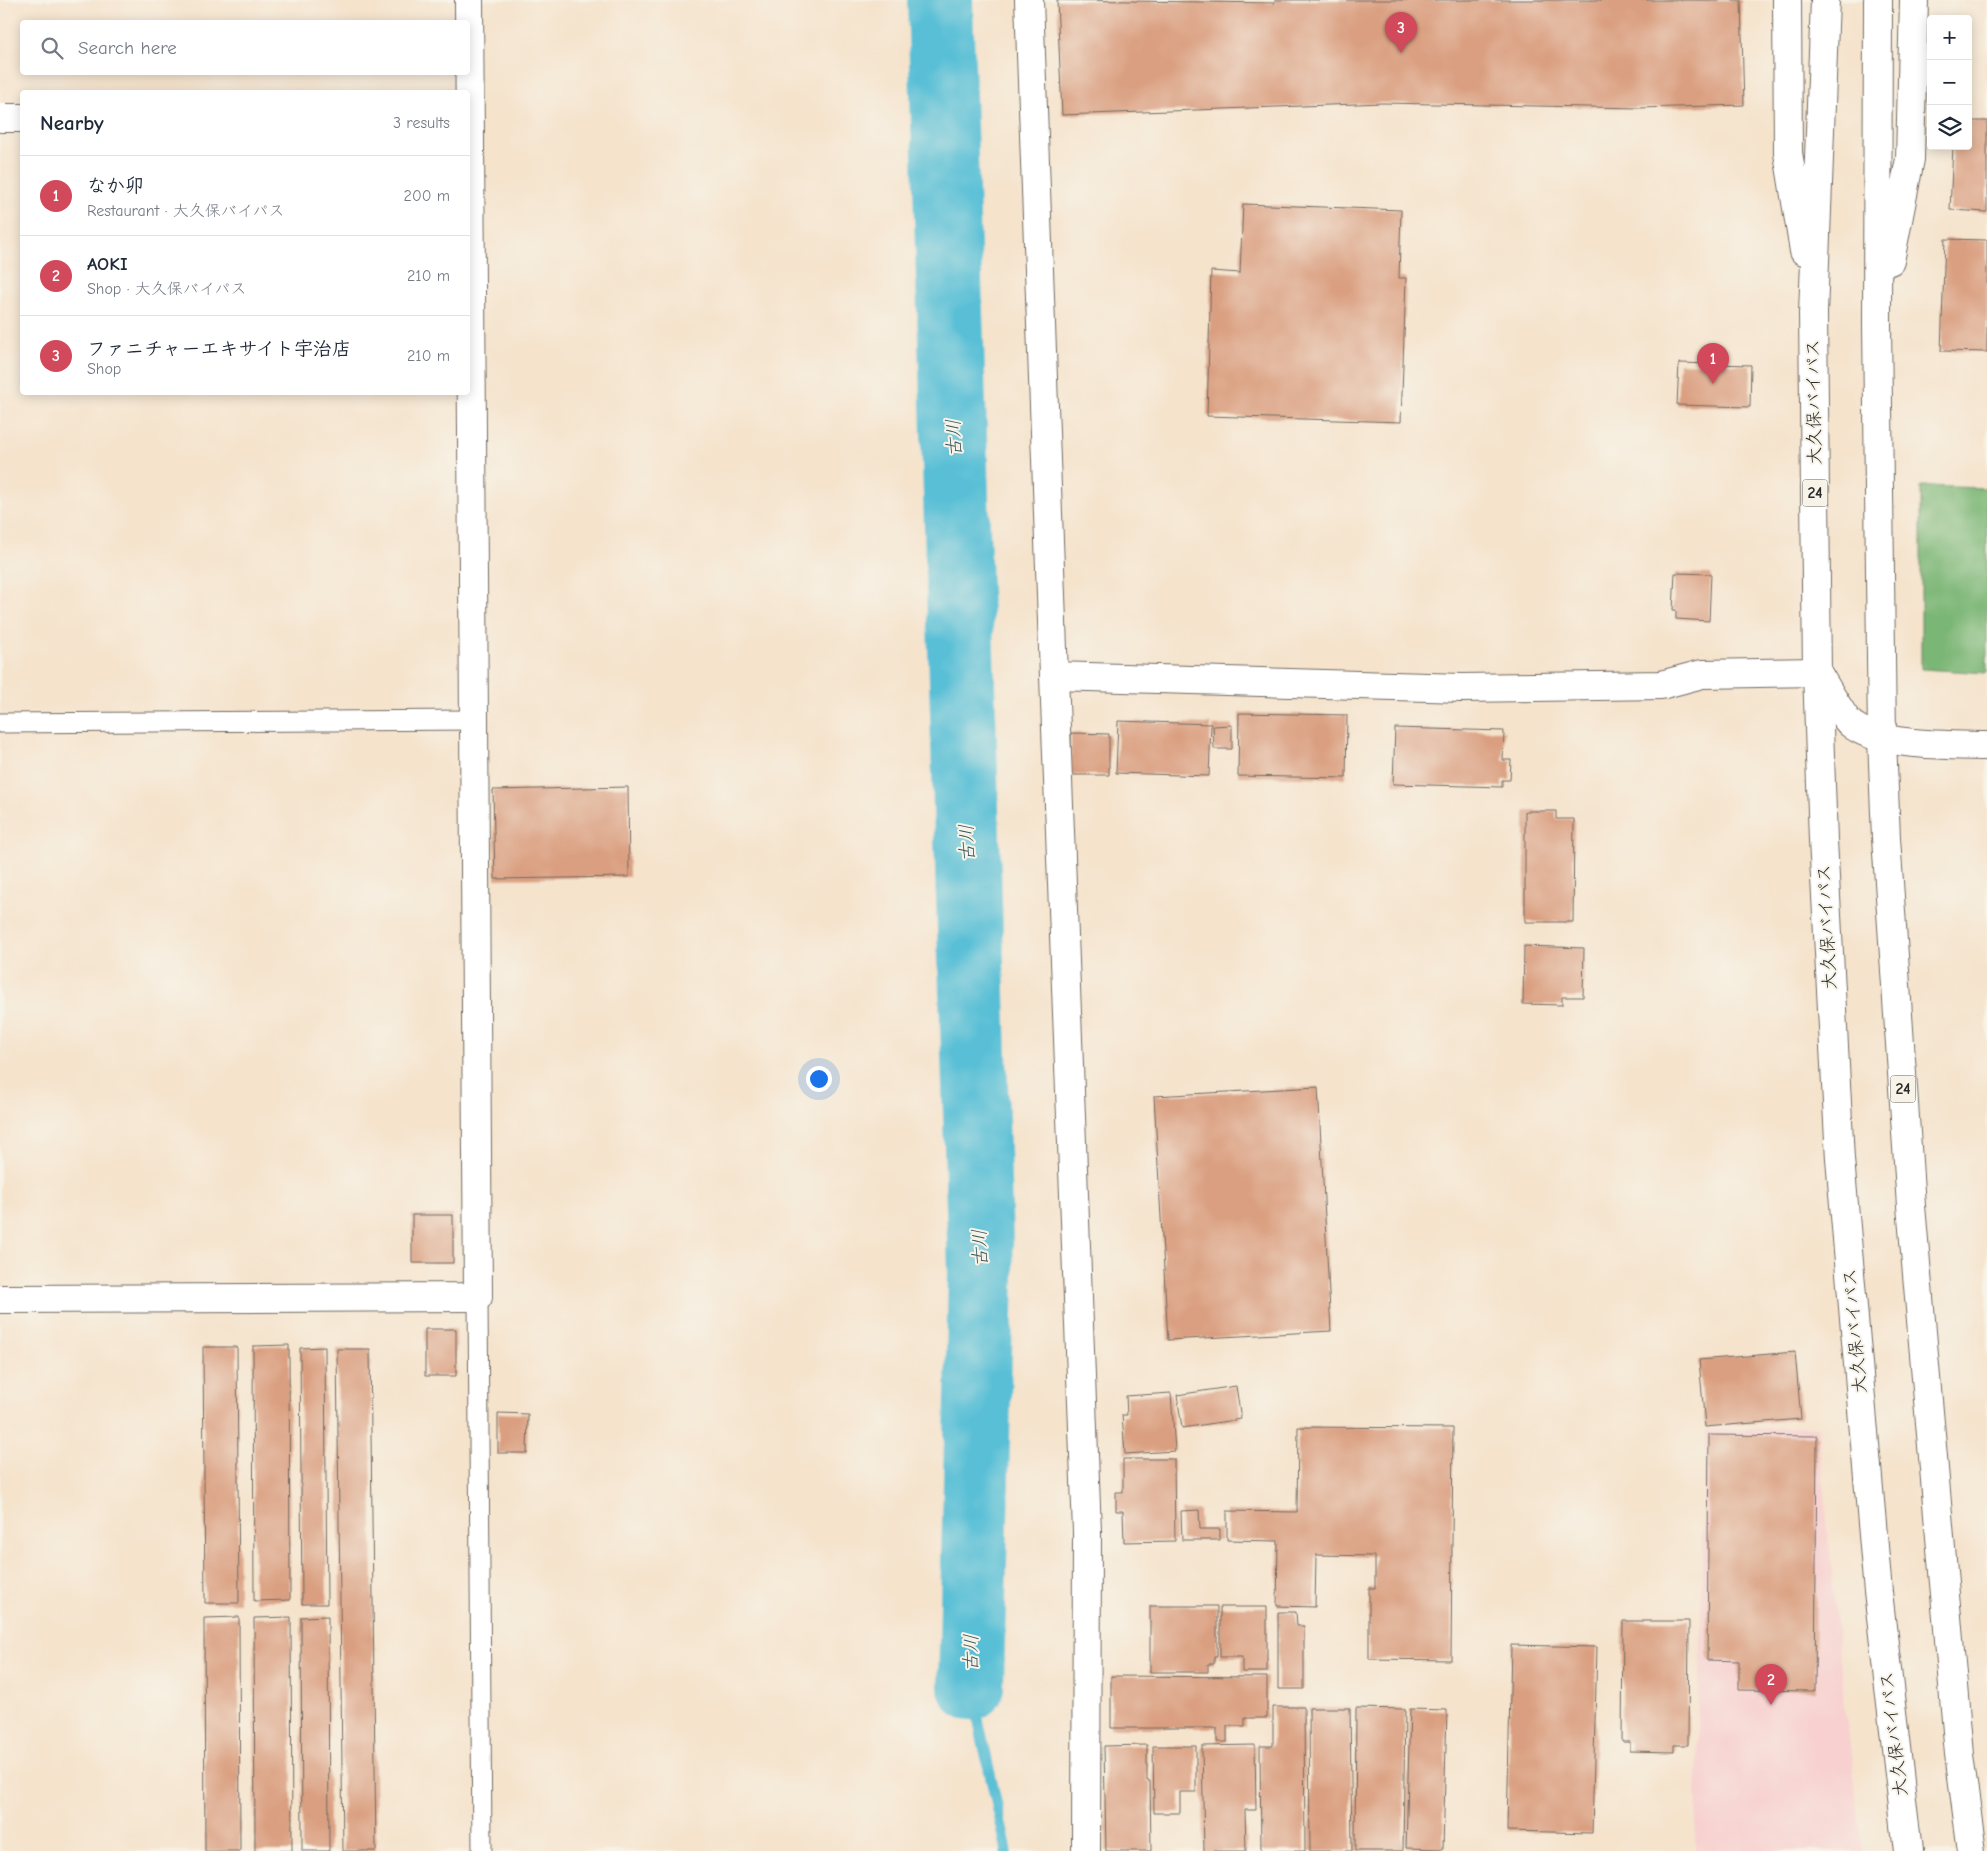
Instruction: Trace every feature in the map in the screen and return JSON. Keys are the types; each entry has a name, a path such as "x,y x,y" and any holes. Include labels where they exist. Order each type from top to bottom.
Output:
{"main road":[{"path":"469,0 469,20"},
{"path":"1030,0 1087,1532 1086,1851"},
{"path":"1787,0 1788,153 1813,314"},
{"name":"大久保バイパス","path":"1825,0 1813,314 1817,672 1823,840 1840,1159 1878,1592 1908,1851"},
{"name":"24","path":"1878,0 1877,324 1882,739 1886,838 1911,1206 1959,1754 1972,1851"},
{"path":"1877,324 1910,159 1914,0"},
{"path":"468,75 468,90"},
{"path":"0,118 20,118"},
{"path":"0,1299 478,1298 470,316"},
{"path":"1054,676 1462,688 1661,684 1702,674 1817,672 1850,724 1882,739 1949,745 1987,746"}],"lane":[{"path":"0,722 474,720"},
{"path":"478,1298 482,1851"}],"shaded area":[{"path":"1818,1427 1843,1690 1863,1851 1695,1851 1706,1430"}],"green space":[{"path":"1921,486 1987,488 1987,673 1921,669"}],"building":[{"path":"1057,0 1275,3 1275,0 1741,0 1744,105 1639,108 1383,103 1062,115"},
{"path":"1972,121 1987,121 1987,212 1950,210 1953,150 1972,150"},
{"path":"1243,204 1401,210 1399,278 1406,278 1401,422 1207,416 1211,271 1240,273"},
{"path":"1945,239 1987,240 1987,352 1941,351"},
{"path":"1679,363 1751,365 1750,407 1677,405"},
{"path":"1675,573 1711,574 1709,621 1676,619 1676,610 1673,610"},
{"path":"1239,713 1347,715 1346,778 1238,776"},
{"path":"1118,721 1211,724 1209,776 1116,773"},
{"path":"1232,725 1232,749 1214,749 1213,726"},
{"path":"1395,728 1504,731 1503,760 1511,760 1510,780 1502,780 1502,787 1393,784"},
{"path":"1071,733 1109,734 1109,775 1071,775"},
{"path":"628,787 629,877 495,879 493,790"},
{"path":"1525,811 1556,811 1556,819 1574,819 1573,922 1525,922"},
{"path":"1524,946 1584,948 1583,997 1562,997 1562,1005 1523,1004"},
{"path":"1318,1087 1331,1331 1168,1340 1154,1096"},
{"path":"412,1215 453,1215 453,1263 412,1263"},
{"path":"425,1329 456,1329 456,1376 425,1376"},
{"path":"289,1345 290,1600 254,1601 253,1346"},
{"path":"203,1347 237,1347 239,1603 205,1603"},
{"path":"325,1347 327,1604 302,1604 300,1348"},
{"path":"337,1349 370,1349 376,1851 343,1851"},
{"path":"1795,1352 1801,1419 1705,1427 1699,1360"},
{"path":"1236,1386 1241,1419 1182,1428 1177,1395"},
{"path":"1171,1393 1175,1451 1125,1454 1122,1415 1127,1415 1126,1396"},
{"path":"498,1413 528,1414 527,1453 498,1453"},
{"path":"1298,1427 1453,1428 1451,1660 1369,1659 1369,1588 1375,1588 1375,1556 1316,1555 1315,1607 1277,1606 1278,1541 1227,1540 1227,1511 1297,1512"},
{"path":"1709,1435 1817,1436 1815,1691 1739,1690 1739,1661 1707,1660"},
{"path":"1123,1459 1174,1459 1175,1541 1124,1542 1123,1511 1116,1511 1116,1492 1123,1492"},
{"path":"1199,1510 1200,1529 1220,1529 1220,1540 1182,1540 1181,1511"},
{"path":"1150,1606 1217,1606 1217,1657 1214,1657 1214,1664 1208,1664 1208,1672 1150,1672"},
{"path":"1220,1607 1267,1607 1267,1672 1242,1672 1242,1657 1220,1657"},
{"path":"1278,1612 1296,1612 1297,1626 1304,1626 1304,1689 1278,1689"},
{"path":"328,1616 329,1851 302,1851 301,1617"},
{"path":"239,1617 240,1851 205,1851 204,1618"},
{"path":"291,1617 292,1851 255,1851 254,1618"},
{"path":"1623,1621 1689,1621 1688,1745 1674,1745 1674,1752 1630,1751 1630,1742 1622,1742"},
{"path":"1511,1645 1597,1647 1592,1833 1507,1831"},
{"path":"1111,1676 1267,1677 1267,1718 1245,1718 1245,1726 1227,1726 1227,1742 1217,1742 1217,1728 1111,1728"},
{"path":"1273,1707 1304,1707 1305,1851 1261,1851 1260,1746 1273,1746"},
{"path":"1309,1708 1350,1708 1352,1851 1310,1851"},
{"path":"1356,1708 1405,1709 1403,1851 1355,1851"},
{"path":"1410,1709 1447,1710 1443,1849 1406,1848"},
{"path":"1147,1745 1147,1781 1150,1781 1151,1851 1106,1851 1104,1746"},
{"path":"1255,1745 1256,1810 1245,1810 1246,1851 1204,1851 1202,1746"},
{"path":"1153,1746 1196,1746 1196,1792 1180,1792 1180,1813 1154,1813"}],"waterway":[{"name":"古川","path":"940,0 981,1272 971,1687"},
{"path":"971,1687 1007,1851"}],"place":[{"name":"ファニチャーエキサイト宇治店","path":"1401,53"},
{"name":"なか卯","path":"1713,384"},
{"name":"AOKI","path":"1771,1705"}]}
